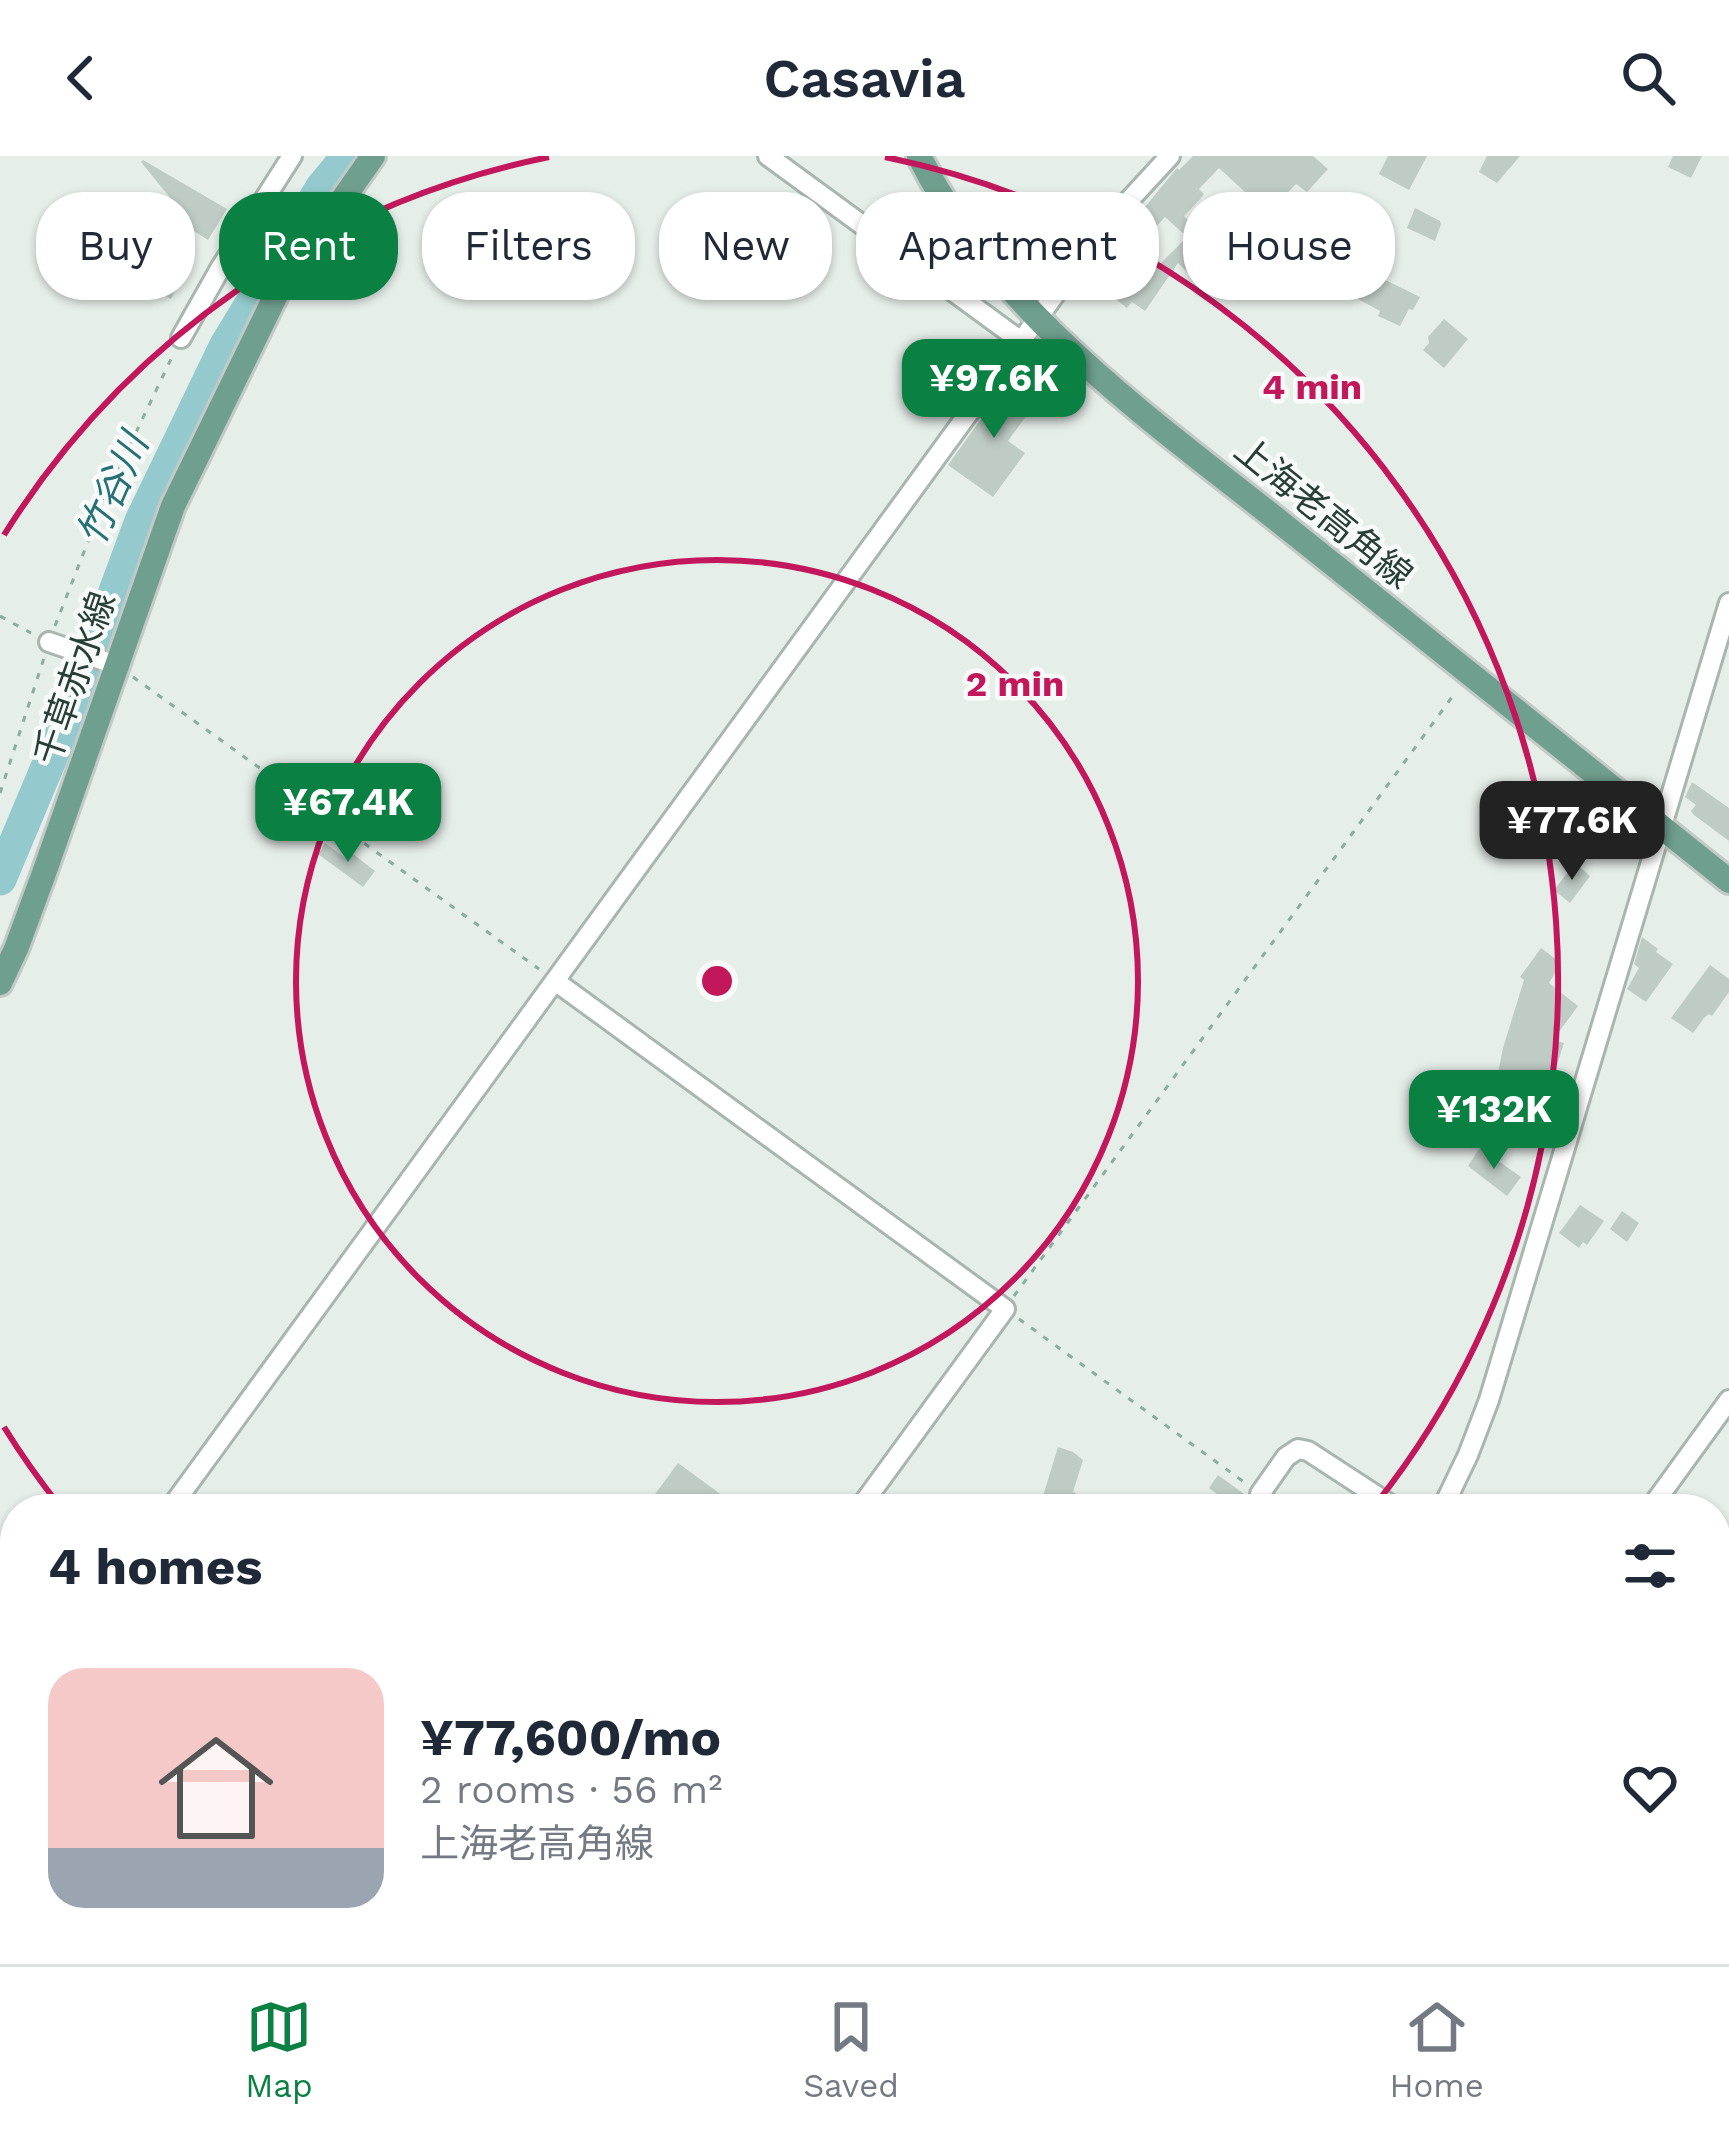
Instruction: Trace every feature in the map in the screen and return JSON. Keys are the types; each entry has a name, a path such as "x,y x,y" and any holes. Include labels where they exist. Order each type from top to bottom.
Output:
{"main road":[{"name":"千草赤水線","path":"0,983 43,876 173,506 277,293 374,156"},
{"name":"上海老高角線","path":"919,156 980,254 1069,350 1729,881"}],"street":[{"path":"181,338 292,156"},
{"path":"768,156 1021,341"},
{"path":"181,1494 1021,341 1111,222 1170,156"},
{"path":"1449,1494 1489,1400 1729,603"},
{"path":"49,642 116,664"},
{"path":"555,981 1005,1309 870,1494"},
{"path":"1660,1494 1729,1400"},
{"path":"1270,1494 1286,1456 1298,1449 1374,1494"}],"path":[{"path":"0,794 49,642 107,493 181,338"},
{"path":"0,616 49,642"},
{"path":"116,664 555,981"},
{"path":"1257,1494 1005,1309 1470,674"}],"building":[{"path":"1193,156 1313,156 1328,169 1307,192 1296,184 1288,192 1245,192 1219,168 1199,189 1202,192 1183,192 1183,233 1165,217 1159,224 1157,192"},
{"path":"1388,156 1427,156 1409,190 1379,174"},
{"path":"1487,156 1520,156 1497,183 1479,172"},
{"path":"1673,156 1702,156 1691,178 1668,167"},
{"path":"141,162 219,204 219,222 208,240 195,232 195,192 165,192"},
{"path":"1415,208 1440,221 1435,241 1407,228"},
{"path":"1183,241 1183,268 1178,263 1159,291 1159,265"},
{"path":"1395,285 1420,297 1400,326 1378,316 1380,311 1360,300 1395,300"},
{"path":"1116,300 1153,300 1145,311 1132,302 1127,308"},
{"path":"1444,319 1468,339 1444,368 1423,350"},
{"path":"1009,380 1037,401 1008,441 1025,453 993,497 948,465"},
{"path":"1692,782 1729,808 1729,841 1691,811 1696,805 1685,797"},
{"path":"325,843 348,860 353,854 375,871 363,887 318,854"},
{"path":"1575,863 1590,876 1570,903 1554,890"},
{"path":"1642,937 1673,964 1646,1002 1627,989 1639,968 1634,964"},
{"path":"1541,948 1561,963 1549,983 1578,1006 1553,1040 1564,1043 1557,1065 1529,1095 1498,1073 1524,980 1520,977"},
{"path":"1710,965 1729,979 1729,992 1693,1033 1671,1018"},
{"path":"1480,1148 1521,1177 1507,1196 1468,1166"},
{"path":"1580,1205 1604,1221 1587,1245 1583,1242 1579,1248 1559,1233"},
{"path":"1622,1211 1639,1223 1627,1242 1610,1229"},
{"path":"1058,1447 1083,1460 1076,1494 1044,1494"},
{"path":"678,1463 720,1494 655,1494"},
{"path":"1218,1475 1244,1494 1217,1494 1209,1488"}],"waterway":[{"name":"竹谷川","path":"0,879 72,708 141,521 226,345 322,187 348,156"}]}
